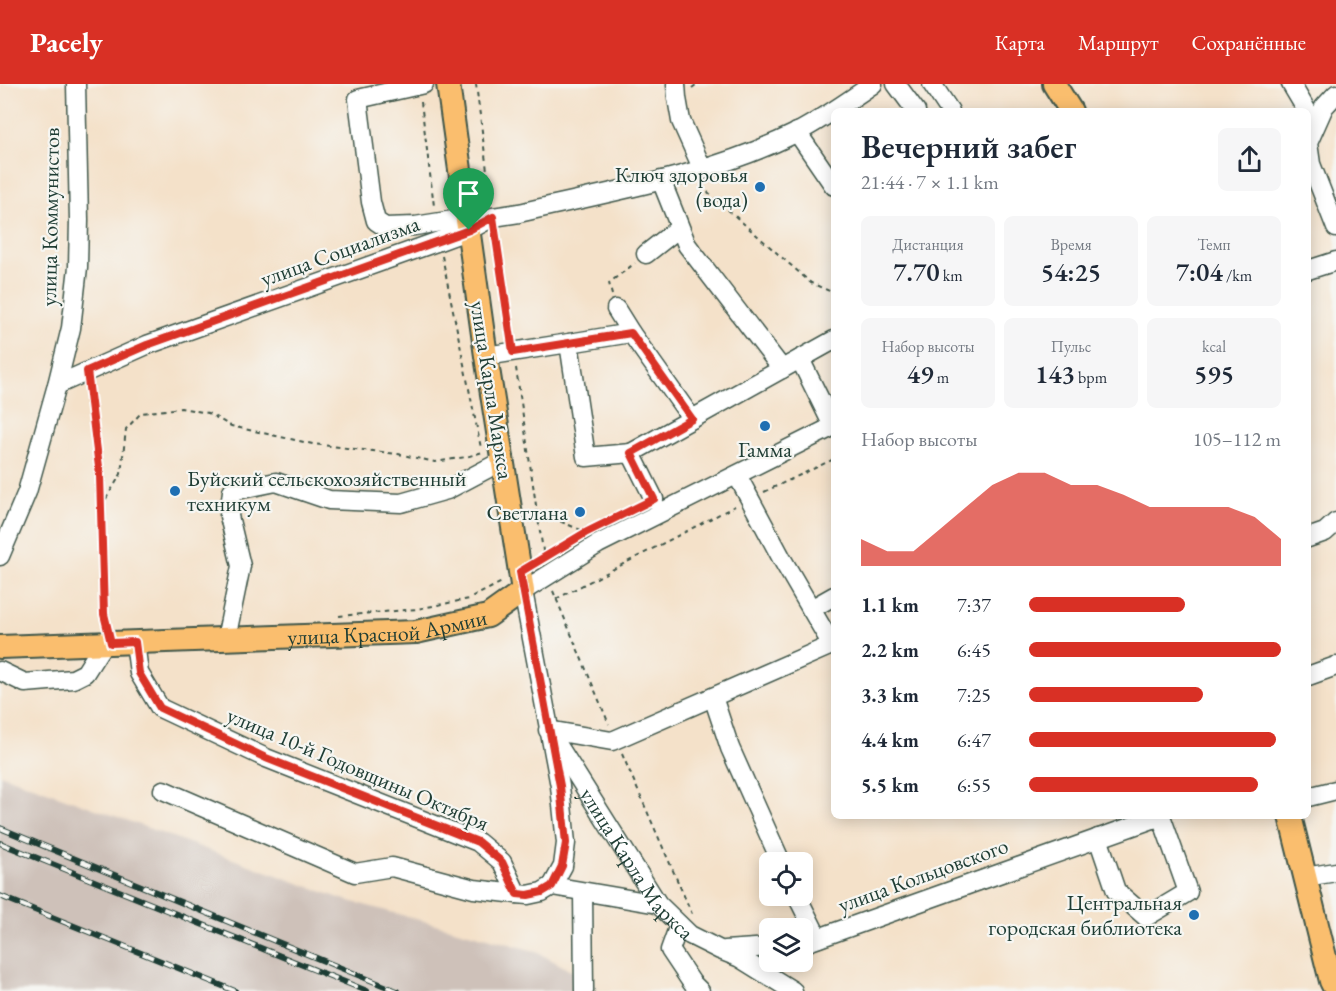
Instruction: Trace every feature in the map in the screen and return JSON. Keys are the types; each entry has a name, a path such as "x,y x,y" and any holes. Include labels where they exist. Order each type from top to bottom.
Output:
{"main road":[{"name":"улица Карла Маркса","path":"448,84 486,356 492,457 522,581"},
{"path":"1054,84 1069,108"},
{"name":"улица Красной Армии","path":"0,647 416,632 488,616 522,581"},
{"path":"1291,819 1331,981 1336,991"}],"street":[{"name":"улица Коммунистов","path":"0,556 27,492 71,328 78,267 79,220 76,84"},
{"path":"421,84 358,99 369,191 376,221 385,227 415,226 436,222 468,224"},
{"path":"676,84 681,121 696,172"},
{"name":"улица Социализма","path":"847,108 873,84"},
{"path":"896,84 914,108"},
{"path":"932,84 948,108"},
{"path":"1291,84 1305,108"},
{"path":"1311,116 1336,94"},
{"name":"улица Социализма","path":"57,385 147,345 439,241 468,224 696,172 760,149 796,132 829,124"},
{"path":"796,132 831,182"},
{"path":"1311,164 1336,228"},
{"path":"661,180 687,245 782,369"},
{"path":"646,254 679,228"},
{"path":"1311,269 1336,261"},
{"path":"616,309 692,419"},
{"path":"486,356 631,333"},
{"path":"568,343 586,457 631,453 831,342"},
{"path":"800,359 831,420"},
{"name":"улица Красной Армии","path":"522,581 831,428"},
{"path":"631,453 654,499"},
{"path":"226,639 241,566 229,516 232,491 276,482 329,500 401,503 447,490 492,457"},
{"path":"737,475 782,559 831,642"},
{"path":"1311,537 1325,532 1336,522"},
{"name":"улица Карла Маркса","path":"522,581 560,786 566,843 562,866 552,886"},
{"path":"811,609 831,599"},
{"name":"улица 10-й Годовщины Октября","path":"135,642 139,673 160,708 266,758 478,842 502,862 517,894"},
{"path":"0,671 25,682 73,679 85,673 108,643"},
{"path":"548,730 612,741 831,646"},
{"path":"1311,675 1336,666"},
{"path":"713,697 729,748 776,852"},
{"name":"улица Карла Маркса","path":"548,730 658,904 690,935 720,950"},
{"path":"163,790 355,873 392,867 474,889 528,895 542,892 552,886 658,904"},
{"path":"1311,796 1336,790"},
{"name":"улица Кольцовского","path":"813,940 1152,819"},
{"path":"1098,838 1116,891 1146,917 1188,892 1162,819"},
{"path":"1305,877 1336,872"},
{"path":"583,892 584,991"},
{"path":"679,925 670,950 700,991"},
{"path":"720,950 759,948"},
{"path":"720,950 740,958 793,991"}],"path":[{"path":"421,84 436,222"},
{"path":"476,84 493,217 537,512 585,533 594,528"},
{"path":"696,172 811,283 831,292"},
{"path":"101,507 122,474 126,429 141,413 181,408 208,413 231,426 314,444 398,454 435,462 466,457 492,457 439,241"},
{"path":"616,309 609,282 646,254"},
{"path":"87,371 100,475 104,614 108,643"},
{"path":"556,599 750,499 831,460"},
{"path":"331,617 354,613 417,609 470,599 522,581 574,539"}],"shaded area":[{"path":"0,774 342,899 535,951 592,982 598,991 0,991"}],"railway":[{"path":"0,828 397,991"},
{"path":"0,843 367,991"},
{"path":"0,896 235,991"}],"place":[{"name":"Ключ здоровья (вода)","path":"760,187"},
{"name":"Гамма","path":"765,426"},
{"name":"Буйский сельскохозяйственный техникум","path":"175,491"},
{"name":"Светлана","path":"580,512"},
{"name":"Центральная городская библиотека","path":"1194,915"}],"route":[{"path":"493,217 513,352 631,333 692,419 631,453 654,499 585,533 520,572 560,786 566,843 562,866 552,886 542,892 528,895 517,894 502,862 478,842 266,758 160,708 139,673 135,642 111,643 104,614 100,475 87,371 147,345 469,230 493,217"}]}
